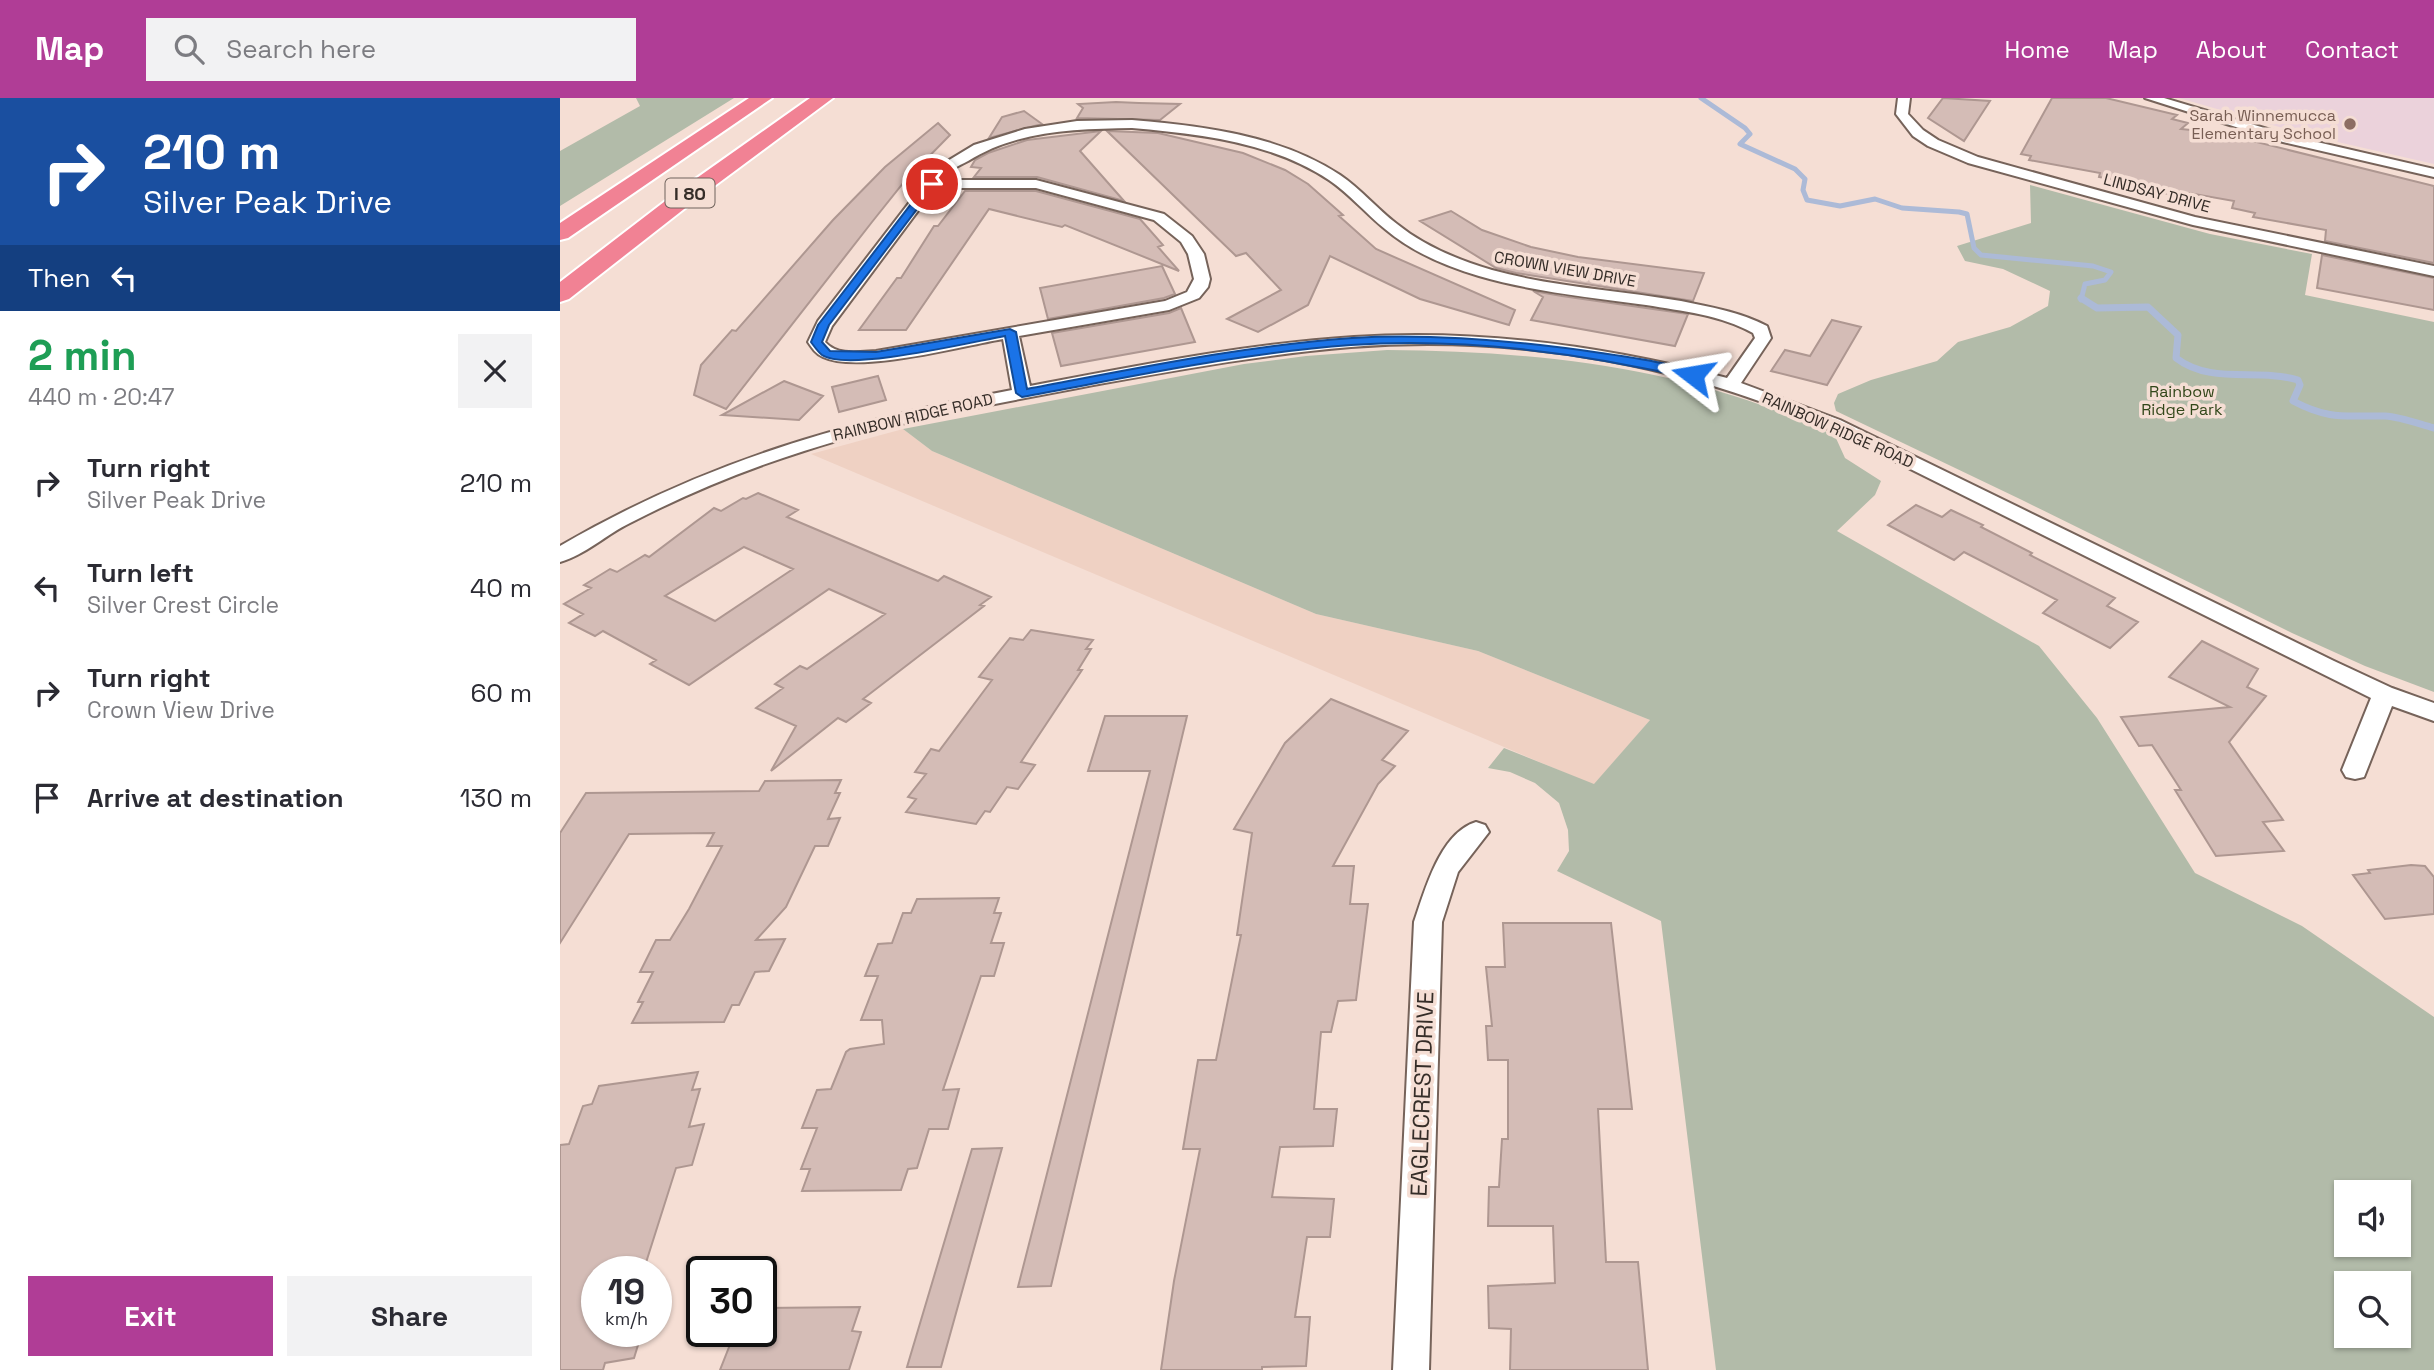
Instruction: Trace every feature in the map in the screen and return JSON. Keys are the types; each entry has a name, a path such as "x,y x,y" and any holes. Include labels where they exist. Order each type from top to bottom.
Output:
{"highway":[{"name":"I 80","path":"560,233 762,98"},
{"name":"I 80","path":"560,294 685,197 823,98"}],"street":[{"name":"LINDSAY DRIVE","path":"1904,98 1902,114 1918,133 1933,143 1973,160 2205,224 2434,271"},
{"path":"2151,98 2288,139 2434,173"},
{"name":"CROWN VIEW DRIVE","path":"1010,332 876,356 840,356 826,353 816,342 824,325 950,163 976,149 1027,133 1069,125 1130,123 1243,139 1284,152 1345,184 1399,233 1434,255 1456,263 1517,281 1670,304 1747,321 1761,330 1763,338 1731,385"},
{"path":"932,184 1037,184 1139,209 1159,217 1175,228 1187,239 1196,254 1202,279 1200,287 1182,300 1010,332 1022,393"},
{"name":"RAINBOW RIDGE ROAD","path":"560,555 674,493 782,450 889,420 1242,353 1352,342 1403,340 1498,343 1587,353 1731,385 1772,398 1829,423 2384,694 2434,712"},
{"path":"2355,770 2384,694"},
{"name":"EAGLECREST DRIVE","path":"1411,1370 1428,922 1446,867 1476,832"}],"shaded area":[{"name":"Sarah Winnemucca Elementary School","path":"2179,98 2434,98 2434,164 2307,135"},
{"path":"903,429 932,451 1316,614 1478,651 1650,720 1594,785 811,454"}],"green space":[{"path":"636,98 734,98 560,206 560,151 640,106"},
{"name":"Rainbow Ridge Park","path":"2030,185 2210,234 2312,254 2305,295 2434,322 2434,692 2365,666 2292,633 1836,411 1834,403 1838,394 1871,380 1937,361 1958,342 2010,327 2048,306 2050,291 2003,269 1965,261 1957,246 2031,223"},
{"path":"1387,350 1502,354 1559,360 1672,379 1728,394 1835,436 1845,458 1881,481 1875,495 1837,531 2039,646 2097,718 2195,873 2302,926 2434,1017 2434,1370 1716,1370 1661,921 1557,871 1569,851 1568,830 1559,803 1535,783 1510,772 1488,768 1504,748 1594,784 1650,720 1478,651 1316,614 932,451 903,429 1244,364"}],"building":[{"path":"1943,98 1990,101 1964,141 1928,118"},
{"path":"2052,98 2106,98 2177,115 2172,119 2188,123 2181,129 2220,133 2434,186 2434,263 2325,241 2326,230 2253,217 2255,213 2232,208 2234,201 2172,190 2170,194 2144,189 2146,186 2099,177 2100,173 2029,160 2031,156 2021,154"},
{"path":"1078,104 1180,104 1160,120 1077,118 1083,108"},
{"path":"1024,111 1042,124 989,138 1002,117"},
{"path":"938,123 950,135 904,182 726,409 694,395 701,365 732,330 736,331 833,220 885,167"},
{"path":"1101,131 1080,151 1124,201 1037,177 974,177 981,168 971,167 975,160 988,153 1027,140"},
{"path":"1107,131 1158,133 1243,153 1285,170 1308,184 1376,249 1515,310 1509,325 1420,299 1330,256 1308,305 1258,332 1227,319 1281,290 1246,253 1236,256"},
{"path":"965,191 1036,191 1140,219 1163,245 1158,247 1179,271 1065,225 1062,227 989,209 906,330 859,330 897,278 901,278 934,226 938,226"},
{"path":"1451,211 1482,230 1531,247 1578,257 1704,273 1693,301 1516,273 1496,268 1420,221"},
{"path":"2322,255 2434,278 2434,310 2317,288"},
{"path":"1162,266 1175,294 1048,319 1040,288"},
{"path":"1533,291 1688,314 1675,346 1531,320 1543,297"},
{"path":"1181,308 1195,342 1061,366 1052,333 1169,313"},
{"path":"1832,320 1861,327 1827,385 1771,371 1785,350 1810,356"},
{"path":"878,376 886,400 839,412 832,387"},
{"path":"784,381 823,396 799,420 722,415"},
{"path":"758,493 798,510 787,517 938,581 944,576 991,597 980,605 984,606 863,699 871,703 846,722 838,718 771,771 796,726 756,708 783,688 775,684 800,666 807,669 885,614 829,589 689,685 650,664 656,660 603,631 595,636 569,623 583,614 564,604 591,588 584,585 610,569 617,572 645,555 649,557 714,508 721,511 743,498","holes":["744,547 793,569 715,621 665,596"]},
{"path":"1916,505 1942,517 1951,510 1983,525 1981,527 2032,553 2030,555 2115,598 2107,606 2138,622 2110,648 2043,613 2057,600 1964,552 1954,560 1888,525"},
{"path":"1031,630 1093,640 1086,649 1091,649 1078,670 1082,670 1021,762 1035,765 1018,789 1007,787 990,812 985,811 976,824 906,812 916,799 908,797 926,774 915,772 931,749 939,751 992,680 979,677 1010,638 1023,640"},
{"path":"2202,641 2258,669 2247,687 2266,696 2229,742 2283,820 2263,822 2284,851 2216,856 2175,790 2181,790 2152,745 2139,746 2121,717 2230,707 2169,677"},
{"path":"1331,699 1408,731 1382,760 1395,766 1378,784 1333,866 1354,866 1350,904 1368,904 1356,1000 1338,1001 1331,1032 1321,1032 1314,1109 1337,1109 1333,1146 1280,1147 1272,1197 1334,1199 1330,1237 1307,1237 1295,1317 1310,1317 1306,1366 1262,1367 1262,1370 1161,1370 1174,1281 1200,1149 1183,1149 1198,1060 1216,1060 1241,935 1237,935 1252,833 1234,829 1285,743"},
{"path":"1105,716 1187,716 1051,1286 1018,1287 1150,771 1088,771"},
{"path":"841,780 835,793 840,793 828,819 840,818 828,846 815,846 786,907 756,940 785,939 769,971 755,972 739,1005 732,1005 724,1022 632,1023 643,1002 638,1002 653,972 640,972 656,940 670,940 689,909 722,846 707,846 714,833 629,834 560,943 560,833 586,793 759,791 765,781"},
{"path":"2425,866 2434,877 2434,914 2385,919 2353,875 2370,873 2368,870"},
{"path":"999,898 994,913 1001,913 991,943 1004,943 994,976 981,976 943,1090 959,1089 948,1129 929,1129 917,1168 908,1169 901,1190 802,1191 810,1169 801,1169 817,1128 802,1128 817,1090 831,1089 846,1052 850,1049 884,1044 882,1020 861,1020 878,976 865,976 878,944 892,943 903,913 911,913 917,899"},
{"path":"1503,923 1611,923 1632,1109 1598,1109 1606,1262 1638,1262 1648,1370 1510,1370 1511,1329 1489,1328 1488,1286 1555,1283 1553,1226 1488,1226 1489,1187 1499,1187 1502,1139 1508,1139 1508,1060 1488,1060 1486,1026 1492,1026 1486,967 1505,967"},
{"path":"698,1072 692,1090 700,1089 689,1127 704,1124 692,1165 676,1168 648,1256 581,1256 581,1347 637,1347 634,1358 605,1363 603,1370 560,1370 560,1145 569,1144 583,1106 592,1104 599,1086"},
{"path":"1002,1148 941,1367 907,1367 972,1149"},
{"path":"860,1307 852,1331 861,1332 849,1370 720,1370 729,1347 777,1347 777,1308"}],"waterway":[{"path":"1701,98 1745,128 1750,134 1740,144 1795,169 1805,179 1803,190 1807,200 1840,206 1875,199 1902,208 1967,214 1974,248 1981,255 2093,266 2111,272 2105,280 2085,284 2081,298"},
{"path":"2081,298 2097,308 2148,307 2178,335 2176,358 2190,366 2219,374 2267,375 2298,380 2300,385 2293,401 2318,412 2339,416 2391,417 2434,428"}],"place":[{"name":"Sarah Winnemucca Elementary School","path":"2350,124"}],"route":[{"path":"932,184 824,325 816,342 826,353 855,357 876,356 1010,332 1022,393 1242,353 1301,346 1403,340 1498,343 1587,353 1693,375"}]}
